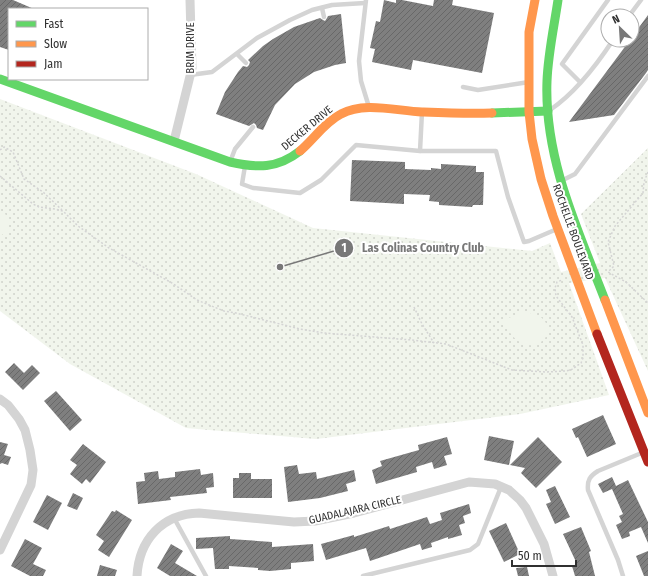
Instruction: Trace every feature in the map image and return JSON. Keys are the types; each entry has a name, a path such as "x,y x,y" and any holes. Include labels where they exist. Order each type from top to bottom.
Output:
{"main road":[{"name":"ROCHELLE BOULEVARD","path":"535,0 529,32 529,112 532,139 541,179 558,229 648,462"},
{"name":"ROCHELLE BOULEVARD","path":"558,0 547,81 548,111 555,165 598,286 648,413"},
{"name":"DECKER DRIVE","path":"0,79 230,162 245,166 281,164 292,158 333,119 350,111 369,109 482,114 548,111"}],"street":[{"name":"BRIM DRIVE","path":"174,141 192,68 190,0"},
{"path":"0,399 8,405 20,419 25,430 34,470 31,485 0,550"},
{"name":"GUADALAJARA CIRCLE","path":"137,576 138,563 143,550 156,530 174,518 187,514 199,513 294,522 316,521 469,482 495,484 509,490 520,500 526,508 544,544 553,576"}],"lane":[{"path":"580,82 562,64 608,0"},
{"path":"190,75 212,72 264,35 290,20 332,5 365,1 359,61 369,109"},
{"path":"322,8 324,17"},
{"path":"548,111 562,102 580,82 606,48"},
{"path":"237,54 246,63"},
{"path":"560,181 575,174 648,76"},
{"path":"464,87 478,90 529,82"},
{"path":"420,151 422,112"},
{"path":"230,162 235,148 250,133 253,127"},
{"path":"245,166 242,184 253,188 300,193 321,180 356,144 420,151 496,151 508,197 524,242 558,229"},
{"path":"623,576 618,560 588,490 588,479 598,471 644,452"},
{"path":"363,576 470,550 478,544 501,487"},
{"path":"174,518 206,576"}],"path":[{"path":"0,150 4,147 14,152 24,179 43,192 78,226 109,248 172,283 196,300 219,309 300,329 446,344 512,370 546,372 571,370 581,362 583,358 583,345 572,318 556,296 555,288 557,282 562,280"},
{"path":"648,172 644,182 643,193 615,226 608,242 614,266 608,272 626,282 648,303"},
{"path":"0,176 33,204 39,207 63,211"},
{"path":"414,307 422,324 434,343"}],"shaded area":[{"path":"0,99 196,174 313,228 532,251 550,243 561,272 600,263 581,214 648,148 648,371 605,278 569,283 609,395 520,414 316,439 186,428 70,364 0,311"},
{"path":"0,211 4,212 9,221 8,231 0,236"},
{"path":"521,313 535,314 542,318 545,322 549,331 541,342 533,345 527,345 517,340 509,331 504,320"}],"building":[{"path":"0,0 13,0 32,8 8,8 8,50 0,47"},
{"path":"384,0 396,3 396,0 402,0 433,6 434,0 453,0 452,5 494,13 482,73 413,60 411,70 372,62 375,49 370,48 376,21 380,22"},
{"path":"341,14 346,63 314,72 295,84 275,105 263,130 257,128 254,123 249,126 216,114 225,92 238,72 243,66 247,67 249,65 250,62 248,60 263,46 294,27 320,18 325,21 328,16"},
{"path":"648,15 648,70 646,73 614,115 569,122 624,48 640,48 640,26"},
{"path":"352,160 405,162 405,169 441,169 441,164 476,166 476,172 484,172 483,205 473,205 472,207 439,205 439,202 429,201 430,195 404,194 404,204 350,201"},
{"path":"14,363 24,373 32,365 40,373 23,390 5,372"},
{"path":"56,391 82,420 70,431 44,401"},
{"path":"603,415 616,444 587,457 578,437 576,438 572,429"},
{"path":"489,436 514,441 509,465 484,460"},
{"path":"447,437 452,454 444,456 447,465 434,469 432,462 416,467 417,472 376,484 372,470 382,466 380,461 419,450 418,445"},
{"path":"538,437 562,462 536,488 521,473 525,468 510,465"},
{"path":"0,442 8,444 4,455 11,457 8,465 2,463 0,464"},
{"path":"83,444 106,462 90,483 86,479 82,484 70,474 77,465 70,460"},
{"path":"297,465 299,474 316,472 317,479 354,470 356,481 346,484 348,491 320,498 288,502 284,467"},
{"path":"200,469 201,475 213,473 214,487 206,488 207,493 170,497 171,500 138,504 136,482 145,481 144,473 158,471 159,479 175,477 175,472"},
{"path":"239,473 251,473 251,479 272,479 272,498 233,498 233,478 239,478"},
{"path":"612,477 616,486 628,480 648,522 648,543 641,527 629,532 630,536 622,539 616,525 622,522 619,516 623,514 612,489 603,493 598,484"},
{"path":"555,486 570,517 555,524 546,504 551,502 546,490"},
{"path":"73,493 83,498 77,510 67,506"},
{"path":"47,495 62,503 48,530 33,522"},
{"path":"469,504 471,513 463,516 465,523 459,525 462,535 448,539 448,537 431,543 432,547 422,550 420,544 370,561 366,548 326,560 321,544 354,535 354,537 389,526 390,529 427,517 430,524 442,520 440,513"},
{"path":"116,510 132,520 109,557 98,550 104,541 96,535 112,511 115,512"},
{"path":"506,523 520,554 504,562 489,531"},
{"path":"581,527 591,551 589,552 595,576 575,576 572,566 577,564 563,534"},
{"path":"230,536 230,539 272,542 272,547 313,544 314,561 291,563 291,569 270,571 258,570 258,568 229,566 229,569 215,569 213,548 196,549 196,538"},
{"path":"25,539 42,548 33,564 46,570 43,576 30,576 11,566"},
{"path":"171,544 183,551 175,563 197,576 170,576 157,568"},
{"path":"648,551 648,576 644,576 636,556"},
{"path":"100,565 117,570 115,576 97,576"},
{"path":"527,567 529,576 518,576 516,568"}],"traffic: fast":[{"path":"558,0 547,81 551,138 565,194 605,300"},
{"path":"0,79 230,162 266,166 283,161 300,151"},
{"path":"492,113 548,111"}],"traffic: slow":[{"path":"535,0 529,32 529,112 532,139 541,179 553,216 597,334"},
{"path":"300,151 335,117 350,110 360,108 370,107 440,113 492,113"},
{"path":"605,300 648,413"}],"traffic: jam":[{"path":"597,334 648,462"}],"place":[{"name":"Las Colinas Country Club","path":"280,267"}]}
